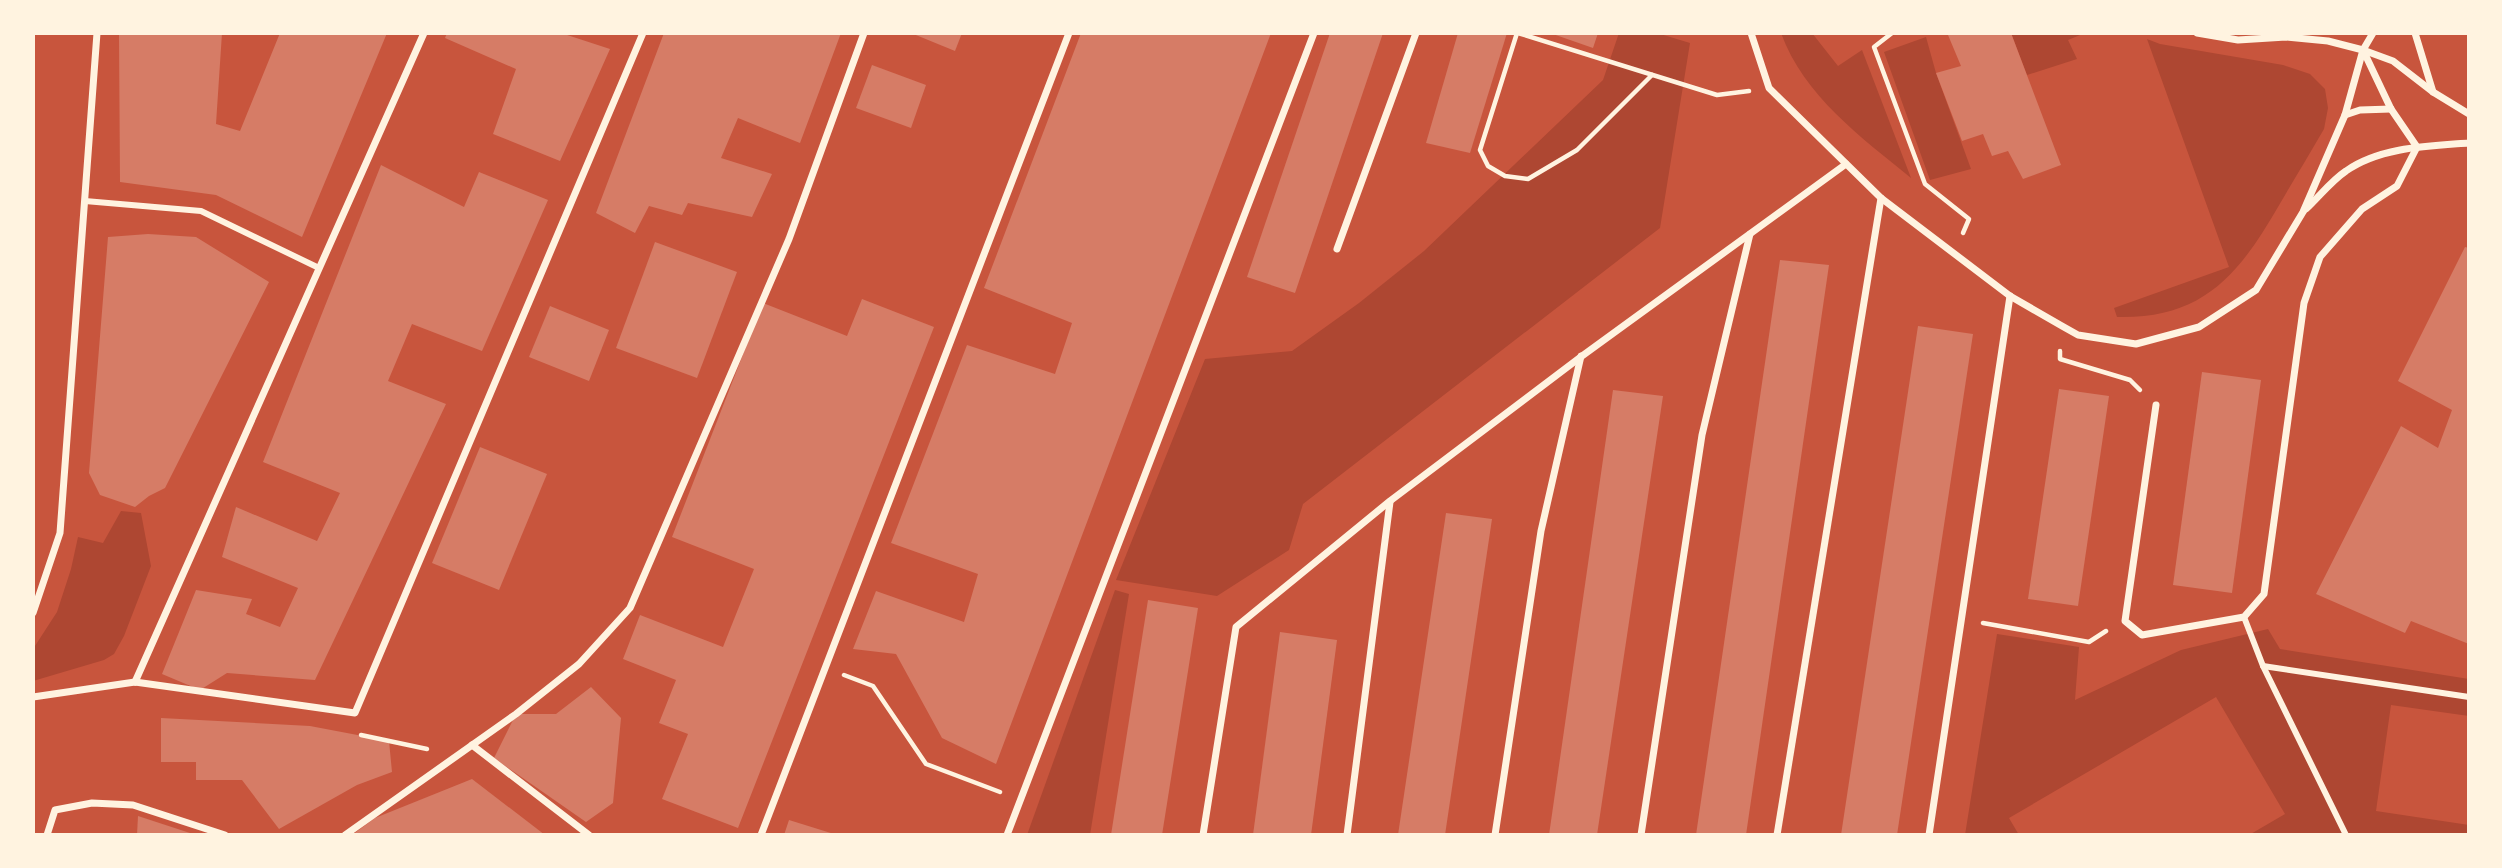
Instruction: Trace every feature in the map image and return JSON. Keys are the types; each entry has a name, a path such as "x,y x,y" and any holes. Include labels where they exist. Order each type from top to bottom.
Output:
{"street":[{"path":"33,613 60,533 97,33"},
{"path":"135,682 424,33"},
{"path":"33,697 135,682 355,713 643,33"},
{"path":"345,835 516,714 579,664 630,608 789,239 864,33"},
{"path":"761,835 1069,33"},
{"path":"1007,835 1314,33"},
{"path":"1337,249 1416,33"},
{"path":"1751,33 1769,88 1881,198 2010,296 2062,326 2078,335 2137,344 2199,327 2256,290 2303,212 2345,115 2363,50 2373,33"},
{"path":"2197,33 2238,40 2286,37 2328,41 2363,50 2393,61 2433,92 2469,114"},
{"path":"2415,33 2433,92"},
{"path":"2363,50 2391,109 2417,148"},
{"path":"2345,115 2360,110 2391,109"},
{"path":"2303,212 2346,171 2377,156 2417,148 2469,143"},
{"path":"2156,405 2125,621 2142,635 2244,617 2264,594 2304,303 2320,257 2362,209 2397,187 2417,148"},
{"path":"1203,835 1237,627 1390,501 1581,356 1846,164"},
{"path":"1777,835 1881,198"},
{"path":"85,201 201,211 319,268"},
{"path":"1640,835 1702,435 1750,233"},
{"path":"1929,835 2010,296"},
{"path":"1495,835 1541,531 1581,356"},
{"path":"1347,835 1390,501"},
{"path":"2244,617 2263,666 2346,835"},
{"path":"2263,666 2469,697"},
{"path":"472,745 589,835"},
{"path":"47,835 55,810 92,803 133,805 225,835"}],"path":[{"path":"1652,75 1577,150 1528,179 1505,176 1488,166 1480,150 1518,33 1717,95 1769,88"},
{"path":"1892,33 1874,47 1925,184 1969,219 1954,254"},
{"path":"2062,326 2060,359 2130,380 2156,405"},
{"path":"1962,619 2089,642 2125,621"},
{"path":"824,668 873,685 926,764 1020,800"},
{"path":"350,734 430,750"}],"shaded area":[{"path":"1619,33 1657,33 1690,43 1660,228 1303,504 1289,550 1217,596 1116,580 1205,359 1292,351 1359,303 1424,251 1603,80"},
{"path":"1781,33 1812,33 1838,66 1862,50 1911,178 1854,131 1819,96 1791,56"},
{"path":"2011,33 2085,33 2068,40 2077,59 2027,75"},
{"path":"1926,37 1936,73 1971,169 1930,180 1884,52"},
{"path":"2147,39 2160,44 2283,65 2310,74 2325,89 2328,108 2324,129 2263,232 2232,273 2195,301 2172,310 2147,316 2117,317 2114,308 2229,267"},
{"path":"121,511 141,513 151,566 124,636 114,654 104,660 33,681 33,649 57,612 78,537 103,543"},
{"path":"1115,590 1129,594 1090,835 1027,835"},
{"path":"2268,629 2280,649 2469,679 2469,716 2391,705 2376,811 2469,825 2469,835 2249,835 2285,814 2216,697 2009,818 2019,835 1965,835 1997,634 2079,647 2075,700 2181,650"}],"building":[{"path":"119,33 222,33 216,124 240,131 280,33 387,33 302,237 216,195 120,182"},
{"path":"447,33 561,33 610,49 560,161 493,134 516,69 445,38"},
{"path":"664,33 841,33 800,143 738,118 721,158 772,174 752,217 688,203 682,215 649,206 635,233 596,213"},
{"path":"911,33 962,33 955,51"},
{"path":"1081,33 1271,33 996,764 942,738 896,654 853,649 876,591 964,622 978,574 891,543 967,345 1055,374 1072,323 984,288"},
{"path":"1330,33 1383,33 1295,293 1247,277"},
{"path":"1458,33 1507,33 1470,153 1426,143"},
{"path":"1550,33 1598,33 1593,48"},
{"path":"2011,33 2061,165 2023,179 2008,151 1992,156 1983,134 1962,141 1936,73 1961,66 1948,35"},
{"path":"872,65 926,85 911,128 856,108"},
{"path":"381,165 464,207 479,172 548,200 482,351 412,324 388,381 446,404 315,680 227,673 200,690 162,674 196,590 252,599 246,614 280,627 298,588 222,557 236,507 317,541 340,493 263,462"},
{"path":"148,234 196,237 269,282 165,488 135,507 100,495 89,473 108,237"},
{"path":"655,242 737,272 697,378 616,348"},
{"path":"2465,247 2469,248 2469,644 2411,621 2405,633 2316,594 2401,426 2438,448 2452,410 2398,381"},
{"path":"1780,260 1829,265 1746,835 1696,835"},
{"path":"862,299 934,327 738,828 662,799 688,734 659,723 676,680 623,659 640,615 723,647 754,569 672,537 763,303 847,336"},
{"path":"550,306 609,330 589,381 529,357"},
{"path":"1918,326 1973,334 1897,835 1841,835"},
{"path":"2202,372 2261,380 2232,593 2173,585"},
{"path":"2059,389 2109,396 2078,606 2028,599"},
{"path":"1613,390 1663,396 1597,835 1549,835"},
{"path":"480,447 547,474 499,590 432,563"},
{"path":"1446,513 1492,519 1445,835 1398,835"},
{"path":"1148,600 1198,608 1162,835 1111,835"},
{"path":"1280,632 1337,640 1311,835 1253,835"},
{"path":"591,687 621,718 613,803 586,822 494,758 516,714 556,714"},
{"path":"161,718 310,726 389,741 392,772 357,785 279,829 242,780 196,780 196,762 161,762"},
{"path":"472,779 545,835 352,835 375,818"},
{"path":"138,816 193,834 193,835 137,835"},
{"path":"789,820 834,834 834,835 784,835"}]}
